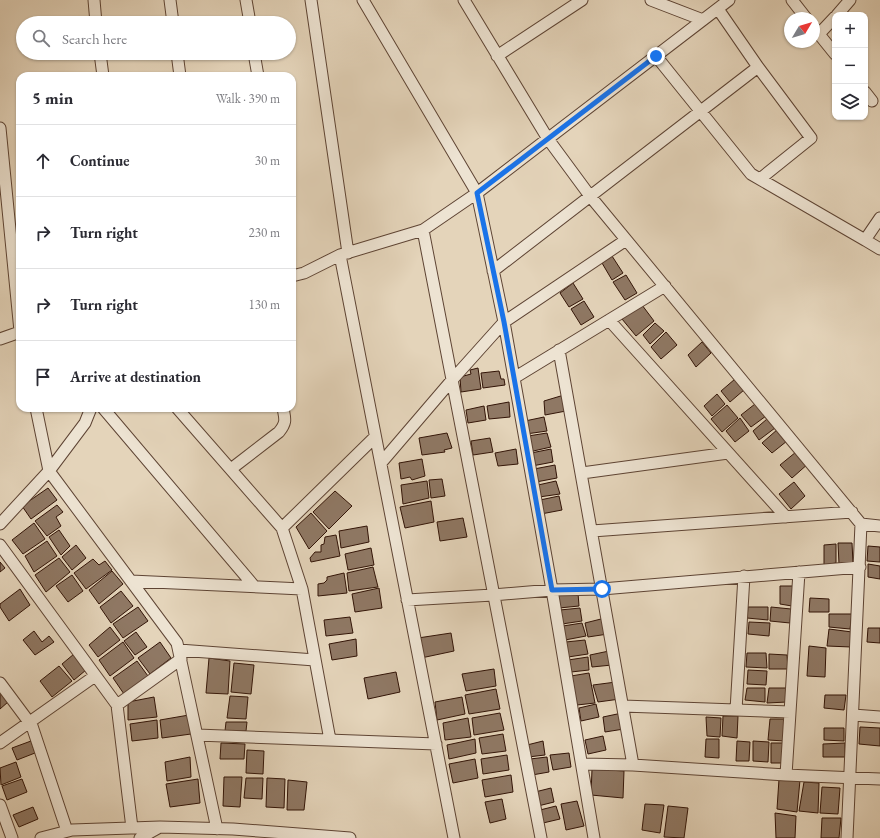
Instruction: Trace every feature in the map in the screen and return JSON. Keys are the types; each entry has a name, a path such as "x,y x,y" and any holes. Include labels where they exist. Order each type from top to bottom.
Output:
{"street":[{"path":"94,0 95,16"},
{"path":"170,0 172,16"},
{"path":"246,0 249,16"},
{"path":"311,0 344,254 375,437 454,838"},
{"path":"363,0 477,193 504,322 552,590 594,838"},
{"path":"464,0 548,139 590,196 861,524 847,838"},
{"path":"497,56 582,0"},
{"path":"651,0 703,20"},
{"path":"296,275 304,273 344,254 423,230 477,193 729,0"},
{"path":"792,0 801,12"},
{"path":"840,12 850,0"},
{"path":"718,9 758,67 811,138 760,180"},
{"path":"820,28 832,19"},
{"path":"820,36 832,50"},
{"path":"656,56 751,174 880,249"},
{"path":"101,60 102,72"},
{"path":"178,60 179,72"},
{"path":"255,60 257,72"},
{"path":"493,270 758,67"},
{"path":"868,96 872,101"},
{"path":"0,128 4,213 16,302"},
{"path":"865,240 880,218"},
{"path":"423,230 540,838"},
{"path":"380,463 504,322 626,240"},
{"path":"514,378 665,286"},
{"path":"609,320 786,517"},
{"path":"0,339 16,333"},
{"path":"559,350 633,765"},
{"path":"37,412 49,471 177,643 217,829"},
{"path":"0,524 49,471 85,423 89,412"},
{"path":"106,412 254,586"},
{"path":"181,412 282,528 302,589 330,740"},
{"path":"231,469 279,432 284,426 284,412"},
{"path":"282,528 375,437"},
{"path":"582,473 728,453"},
{"path":"592,531 852,512"},
{"path":"861,524 880,526"},
{"path":"0,545 117,705 132,828"},
{"path":"408,600 552,590 602,589 860,567"},
{"path":"786,775 799,572"},
{"path":"736,710 744,576"},
{"path":"131,581 302,589"},
{"path":"117,705 180,655 315,660"},
{"path":"0,743 95,676"},
{"path":"0,683 32,726 67,831"},
{"path":"623,706 790,712"},
{"path":"853,716 880,717"},
{"path":"197,735 436,744"},
{"path":"582,764 633,765 786,775 880,779"},
{"path":"0,805 12,838"},
{"path":"140,838 160,826"},
{"path":"41,838 72,830 160,826 217,829 257,835 350,838"}],"building":[{"path":"612,256 623,273 612,280 602,263"},
{"path":"626,275 637,293 625,300 613,282"},
{"path":"573,283 583,299 569,307 560,293"},
{"path":"584,301 594,317 581,325 571,309"},
{"path":"642,305 654,321 636,336 622,319"},
{"path":"655,323 664,331 650,344 643,335"},
{"path":"666,332 677,345 661,359 651,347"},
{"path":"702,342 711,353 696,367 688,355"},
{"path":"478,368 481,389 461,392 460,377 471,374 470,370"},
{"path":"499,371 501,379 504,379 505,385 483,388 481,373"},
{"path":"735,379 744,390 730,402 721,391"},
{"path":"717,394 725,404 712,416 704,406"},
{"path":"564,395 566,411 545,415 544,401"},
{"path":"509,402 510,417 489,419 487,406"},
{"path":"755,404 766,416 751,427 741,415"},
{"path":"727,405 738,418 722,432 711,419"},
{"path":"484,406 486,420 468,423 466,410"},
{"path":"544,417 547,431 526,434 525,421"},
{"path":"740,418 749,431 735,442 726,431"},
{"path":"767,419 775,428 759,440 753,431"},
{"path":"778,429 787,441 772,453 762,443"},
{"path":"447,433 452,448 444,450 445,452 422,455 419,438"},
{"path":"547,433 551,447 529,452 528,436"},
{"path":"490,438 493,452 473,455 471,441"},
{"path":"516,449 518,464 498,466 495,453"},
{"path":"551,449 553,462 532,466 531,453"},
{"path":"796,452 809,463 792,478 780,465"},
{"path":"422,459 425,476 412,480 410,477 401,479 399,463"},
{"path":"555,465 557,478 536,482 534,469"},
{"path":"442,479 445,496 431,498 429,480"},
{"path":"427,481 429,498 403,504 401,485"},
{"path":"556,481 560,494 539,497 538,485"},
{"path":"794,482 805,496 791,509 779,494"},
{"path":"48,488 57,500 31,519 22,506"},
{"path":"335,491 352,506 329,529 313,512"},
{"path":"559,496 562,510 541,514 540,500"},
{"path":"431,501 434,522 405,528 400,507"},
{"path":"57,505 63,512 56,517 61,526 47,536 35,521"},
{"path":"311,513 327,531 309,549 296,527"},
{"path":"463,518 467,537 440,541 437,522"},
{"path":"34,523 45,539 23,554 12,540"},
{"path":"367,526 369,542 341,548 339,531"},
{"path":"59,530 70,546 61,555 49,537"},
{"path":"336,535 340,556 311,562 310,558 315,552 321,552 321,545 324,544 325,537"},
{"path":"47,541 57,556 34,572 25,556"},
{"path":"838,543 852,543 853,563 839,564"},
{"path":"836,544 836,563 824,565 824,545"},
{"path":"76,545 86,558 72,570 62,557"},
{"path":"868,546 880,547 880,562 867,561"},
{"path":"371,548 374,565 348,570 345,554"},
{"path":"59,558 70,572 46,592 35,575"},
{"path":"93,559 99,565 105,561 112,570 86,589 74,573"},
{"path":"0,562 5,568 0,572"},
{"path":"868,564 880,566 880,579 868,577"},
{"path":"373,567 378,587 349,591 347,573"},
{"path":"112,571 123,584 99,604 89,590"},
{"path":"344,573 347,593 318,596 318,584 324,583 327,580 327,577"},
{"path":"72,575 83,591 68,602 56,586"},
{"path":"780,586 793,586 792,606 780,604"},
{"path":"379,588 382,608 355,612 352,594"},
{"path":"20,589 30,605 9,621 0,607 0,604"},
{"path":"121,591 133,606 111,623 100,607"},
{"path":"578,593 579,606 559,608 557,596"},
{"path":"810,598 829,599 829,612 809,612"},
{"path":"138,607 148,621 123,638 113,624"},
{"path":"748,607 768,607 768,620 747,618"},
{"path":"771,607 791,609 790,623 770,621"},
{"path":"580,608 582,621 562,624 560,610"},
{"path":"829,614 852,614 850,629 829,627"},
{"path":"350,617 353,633 326,636 324,620"},
{"path":"605,618 608,634 588,637 585,623"},
{"path":"749,622 770,623 769,636 748,634"},
{"path":"582,623 586,636 565,640 563,626"},
{"path":"110,627 120,640 98,657 89,645"},
{"path":"868,628 880,628 880,643 867,642"},
{"path":"829,629 852,632 851,647 827,646"},
{"path":"34,631 42,642 49,636 54,642 35,655 23,640"},
{"path":"136,632 147,647 135,655 124,641"},
{"path":"451,633 454,651 421,658 418,638"},
{"path":"356,639 357,656 332,660 329,644"},
{"path":"585,640 588,654 568,657 566,642"},
{"path":"123,642 134,658 110,676 99,660"},
{"path":"160,642 171,658 150,674 138,658"},
{"path":"809,646 826,648 825,677 807,676"},
{"path":"609,651 612,665 592,667 590,655"},
{"path":"747,653 766,653 767,668 746,667"},
{"path":"74,654 86,670 74,680 62,664"},
{"path":"769,654 787,655 788,669 769,669"},
{"path":"588,657 589,670 571,672 568,660"},
{"path":"209,658 230,661 228,694 206,693"},
{"path":"137,661 148,676 124,694 113,678"},
{"path":"234,663 254,665 251,694 231,692"},
{"path":"59,666 72,681 52,697 40,681"},
{"path":"494,669 496,686 466,691 462,674"},
{"path":"748,670 767,671 766,685 747,684"},
{"path":"396,672 400,692 368,699 364,678"},
{"path":"589,673 595,703 577,705 571,676"},
{"path":"616,682 620,699 598,702 593,685"},
{"path":"747,688 765,688 765,702 745,700"},
{"path":"769,688 788,688 787,702 767,703"},
{"path":"496,689 500,709 469,714 465,695"},
{"path":"0,692 8,702 0,709"},
{"path":"825,695 846,695 844,710 824,708"},
{"path":"230,696 248,697 246,719 227,718"},
{"path":"154,697 157,717 128,720 128,702"},
{"path":"462,697 465,714 437,720 435,702"},
{"path":"596,704 599,717 581,721 579,708"},
{"path":"500,713 504,730 474,735 472,718"},
{"path":"622,713 624,729 605,732 603,717"},
{"path":"189,715 191,734 162,738 160,720"},
{"path":"723,716 738,716 737,738 722,736"},
{"path":"706,717 721,718 720,737 707,736"},
{"path":"468,718 471,737 445,740 443,723"},
{"path":"770,719 785,719 785,741 768,740"},
{"path":"157,720 158,738 132,741 130,724"},
{"path":"226,722 247,722 246,731 225,731"},
{"path":"860,727 880,728 880,746 859,744"},
{"path":"824,728 844,728 844,741 824,740"},
{"path":"503,734 506,751 482,754 479,738"},
{"path":"603,736 606,750 588,754 585,740"},
{"path":"475,739 476,753 449,759 447,745"},
{"path":"706,739 719,739 719,758 705,757"},
{"path":"31,741 35,753 17,760 12,748"},
{"path":"543,741 545,755 528,757 527,745"},
{"path":"737,741 750,742 749,761 736,761"},
{"path":"753,741 769,742 768,762 753,761"},
{"path":"221,743 245,744 244,759 220,759"},
{"path":"771,743 785,743 785,763 771,763"},
{"path":"845,743 845,757 823,757 823,744"},
{"path":"247,750 264,751 263,774 246,773"},
{"path":"569,753 571,767 553,770 550,755"},
{"path":"507,755 509,770 483,774 481,759"},
{"path":"190,757 191,777 167,781 165,762"},
{"path":"547,757 549,772 532,775 530,759"},
{"path":"475,759 478,778 453,783 449,764"},
{"path":"16,762 21,777 1,785 0,768"},
{"path":"592,769 624,771 623,798 591,795"},
{"path":"511,775 513,792 485,797 482,780"},
{"path":"224,777 242,777 240,807 223,806"},
{"path":"246,778 263,778 262,799 244,798"},
{"path":"267,778 285,779 284,808 266,807"},
{"path":"22,779 27,792 7,800 2,786"},
{"path":"198,779 200,803 170,807 166,784"},
{"path":"779,779 800,780 797,812 777,809"},
{"path":"288,780 307,782 304,810 287,810"},
{"path":"804,782 819,783 818,813 799,811"},
{"path":"822,787 840,788 838,814 820,813"},
{"path":"551,788 554,802 538,806 535,792"},
{"path":"502,799 506,819 490,823 485,802"},
{"path":"577,801 584,826 566,830 561,804"},
{"path":"645,804 664,805 660,833 642,830"},
{"path":"556,806 560,819 543,823 540,810"},
{"path":"668,806 688,808 684,838 664,837"},
{"path":"33,807 38,819 19,827 13,815"},
{"path":"775,813 796,816 795,838 776,838"},
{"path":"822,818 841,818 839,838 821,838"}],"route":[{"path":"602,589 552,590 504,322 477,193 656,56"}]}
